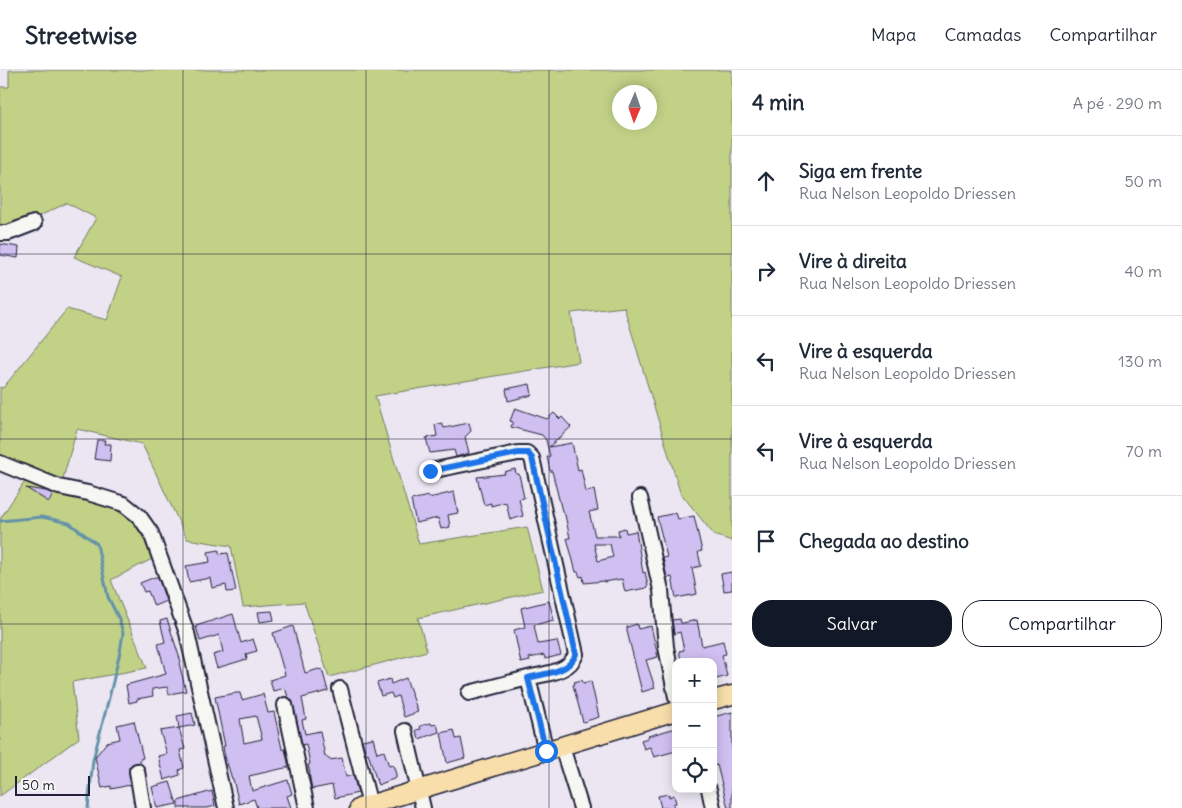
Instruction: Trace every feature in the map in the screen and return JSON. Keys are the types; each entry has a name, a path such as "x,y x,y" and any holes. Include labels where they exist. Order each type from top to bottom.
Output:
{"main road":[{"path":"717,699 732,694"},
{"path":"365,806 672,712"}],"street":[{"path":"0,233 8,233 34,223"},
{"path":"430,471 518,453 528,453 532,458 576,654 573,663 566,668 469,693"},
{"path":"0,463 59,487 124,504 139,516 151,533 187,634 226,808"},
{"path":"640,498 661,590 666,647 672,677"},
{"path":"528,678 554,749 581,808"},
{"path":"340,689 365,806"},
{"path":"285,705 307,808"},
{"path":"405,732 423,808"},
{"path":"137,771 143,808"},
{"path":"710,793 713,808"}],"green space":[{"path":"9,70 732,70 732,541 714,535 680,492 624,307 571,313 579,362 375,396 419,544 527,527 543,590 418,618 427,651 329,677 304,602 243,607 231,546 187,539 142,444 77,429 62,482 0,458 0,387 3,388 67,309 107,320 122,277 74,257 96,218 67,203 12,229 0,229 0,87 9,87"},
{"path":"26,480 96,500 121,513 139,530 152,559 111,580 147,668 72,682 79,738 0,796 0,519"}],"building":[{"path":"0,244 19,247 18,258 0,255"},
{"path":"530,384 532,395 508,401 506,389"},
{"path":"515,408 547,419 554,413 560,419 562,417 571,427 549,447 572,443 578,470 581,469 586,492 594,490 598,510 589,512 595,536 619,536 618,530 625,528 626,533 636,531 643,573 645,572 648,586 646,588 625,592 622,579 584,583 583,576 580,577 578,572 576,572 567,538 570,538 565,515 562,511 552,471 550,471 547,457 550,456 546,440 542,435 511,427 513,422 510,421","holes":["594,544 610,544 613,557 598,561"]},
{"path":"442,423 444,428 469,423 471,431 465,437 469,453 456,457 454,450 430,453 426,438 437,436 435,425"},
{"path":"97,440 105,440 104,444 111,444 110,461 94,459"},
{"path":"515,469 516,474 519,474 524,498 519,499 523,516 510,520 506,502 491,506 491,503 484,505 477,477 505,474 504,472"},
{"path":"26,488 46,491 53,494 49,502"},
{"path":"454,492 458,513 448,515 450,527 441,529 438,518 416,523 411,500"},
{"path":"676,513 678,519 694,516 702,551 698,552 701,566 692,568 697,594 676,598 672,577 667,578 663,558 667,557 657,517"},
{"path":"219,550 219,554 228,553 236,591 227,592 226,585 212,588 210,578 189,582 186,566 210,562 208,552"},
{"path":"732,572 732,590 724,591 721,574"},
{"path":"158,577 166,601 154,606 148,591 144,592 140,583"},
{"path":"549,601 554,620 534,625 538,644 557,641 561,655 545,659 544,655 529,658 530,661 521,663 514,630 525,627 521,608"},
{"path":"272,611 274,620 260,622 258,612"},
{"path":"233,614 241,643 253,639 257,651 246,654 247,659 217,668 213,655 223,652 219,635 200,641 196,626"},
{"path":"167,619 181,662 179,663 186,691 169,694 167,687 152,689 153,696 137,699 137,701 129,703 126,685 166,674 158,644 165,642 160,621"},
{"path":"680,619 681,623 697,620 702,646 723,641 726,654 722,655 727,676 717,679 717,658 681,658 679,651 684,650 680,632 674,634 672,620"},
{"path":"637,624 638,629 651,626 658,657 646,660 655,688 642,692 627,631 627,627"},
{"path":"293,626 305,673 322,669 328,691 302,698 306,719 302,720 305,734 320,731 325,756 330,760 342,758 346,777 353,775 358,793 335,798 332,785 312,789 306,744 302,745 293,703 288,697 285,688 273,691 270,680 285,675 273,633"},
{"path":"406,678 418,712 404,717 398,696 393,698 391,693 381,696 377,683 390,679 391,684"},
{"path":"582,680 583,683 591,681 599,717 583,722 573,685 575,684 574,682"},
{"path":"240,693 242,700 263,694 268,713 274,712 282,749 285,749 289,767 249,776 252,791 288,780 292,794 287,796 291,808 257,808 254,799 239,804 224,753 223,746 225,746 215,697","holes":["256,716 262,739 244,743 240,719"]},
{"path":"732,712 732,808 728,808 717,765 717,716"},
{"path":"192,713 195,725 179,728 177,716"},
{"path":"134,721 143,758 140,759 140,762 129,767 130,785 111,789 111,786 102,788 95,757 107,742 120,739 117,725"},
{"path":"431,723 432,725 437,724 439,732 419,739 416,730 421,729 420,726"},
{"path":"179,728 185,749 180,750 184,768 179,770 180,775 164,780 158,756 167,754 160,731"},
{"path":"672,729 672,752 654,757 650,747 644,749 641,740 648,738 648,736"},
{"path":"454,730 456,739 461,738 465,758 447,763 441,733"},
{"path":"373,738 377,753 384,751 389,766 393,765 396,774 396,778 378,785 362,740"},
{"path":"170,782 177,804 157,808 152,787"},
{"path":"212,791 215,806 207,808 178,808 178,801"},
{"path":"669,794 669,797 674,795 676,803 673,804 674,808 661,808 658,796"}],"waterway":[{"path":"0,521 42,517 69,523 97,544 108,597 119,619 123,633 93,760 88,808"}],"route":[{"path":"430,471 518,453 528,453 532,458 576,654 573,663 566,668 528,678 546,751"}]}
